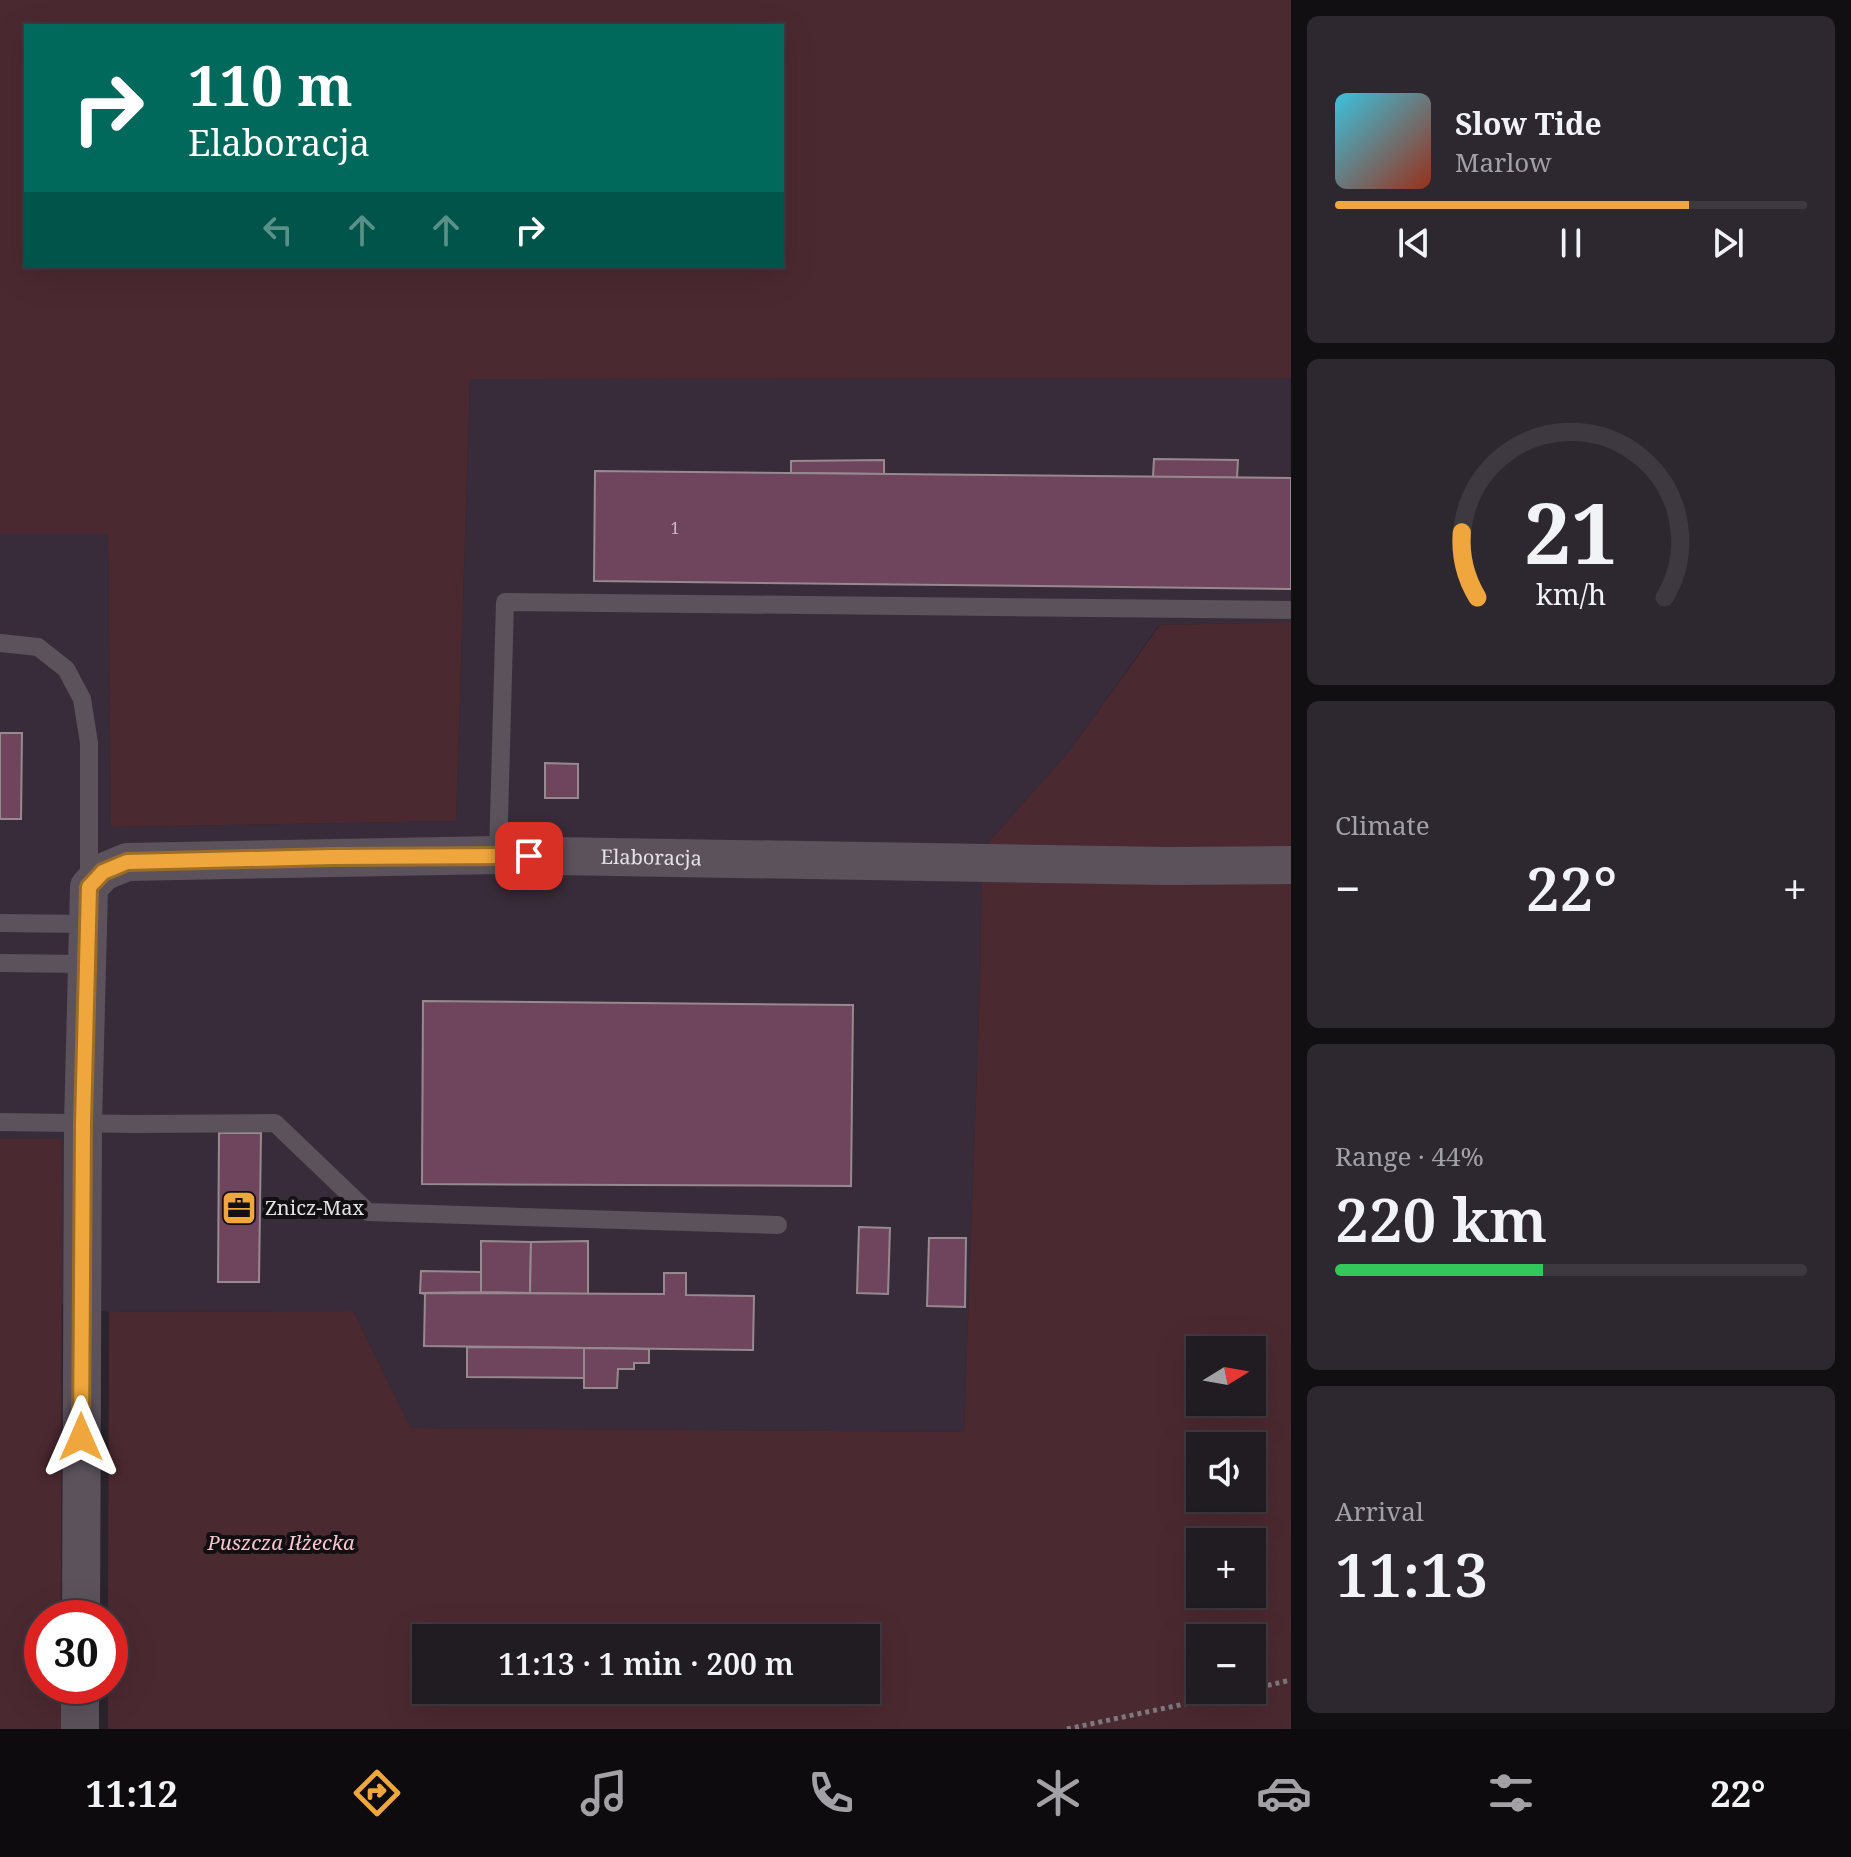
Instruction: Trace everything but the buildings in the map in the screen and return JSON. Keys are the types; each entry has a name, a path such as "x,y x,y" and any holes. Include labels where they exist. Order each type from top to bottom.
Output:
{"street":[{"name":"Elaboracja","path":"88,906 103,872 127,862 498,855 1166,866 1291,865"},
{"path":"81,1600 83,1123 88,906"},
{"path":"80,1704 80,1729"}],"lane":[{"path":"498,855 505,602 1291,610"},
{"path":"0,643 38,647 66,669 82,699 89,743 88,906 0,923"},
{"path":"0,963 86,964"},
{"path":"0,1122 275,1123 368,1212 778,1225"}],"path":[{"path":"1266,1686 1291,1680"},
{"path":"1067,1729 1186,1704"}],"shaded area":[{"path":"1291,378 1291,622 1159,625 1071,749 982,850 964,1432 411,1428 353,1311 109,1312 61,1304 62,1139 0,1139 0,534 108,534 111,827 456,821 470,379"}],"green space":[{"path":"0,0 1291,0 1291,378 470,379 456,821 111,827 108,534 0,534"},
{"name":"Puszcza Iłżecka","path":"1291,622 1291,1729 108,1729 108,1704 128,1704 128,1600 108,1600 109,1312 353,1311 411,1428 964,1432 982,850 1071,749 1160,625"},
{"path":"0,1139 62,1139 61,1600 24,1600 24,1704 61,1704 61,1729 0,1729"}],"place":[{"name":"Znicz-Max","path":"239,1208"}],"route":[{"path":"81,1437 83,1123 89,887 103,872 127,862 529,856"}]}
